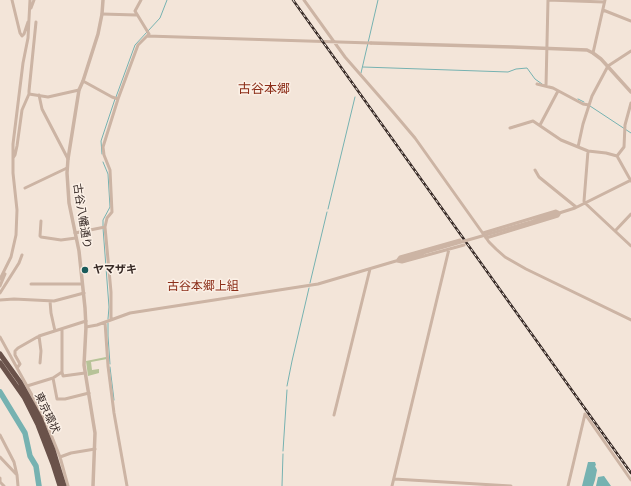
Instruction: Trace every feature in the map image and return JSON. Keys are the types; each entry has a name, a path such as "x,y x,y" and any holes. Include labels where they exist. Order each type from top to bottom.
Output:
{"highway":[{"name":"東京環状","path":"0,354 31,400 57,461 64,486"},
{"name":"東京環状","path":"0,363 24,397 57,461 60,486"}],"street":[{"path":"12,0 22,36 30,18"},
{"path":"0,279 11,257 16,230 17,210 13,144 23,63 28,38 30,0"},
{"path":"30,9 34,0"},
{"name":"古谷八幡通り","path":"93,486 95,433 85,373 84,357 86,321 84,293 76,238 69,204 67,168 79,90 98,34 103,0"},
{"path":"111,320 105,227 107,218 112,212 112,198 110,170 104,155 103,147 118,99 138,45 149,34 136,15 135,11 141,0"},
{"path":"304,0 345,57 415,138 486,238 496,249 505,257 526,269 631,320"},
{"path":"546,86 548,0 605,1 593,53"},
{"path":"603,10 631,21"},
{"path":"102,14 136,15"},
{"path":"30,94 28,91 36,22"},
{"path":"147,36 580,49 593,53 608,66 631,92"},
{"path":"578,147 592,96 608,66 631,51"},
{"path":"83,81 118,99"},
{"path":"537,84 546,86 583,104 589,105"},
{"path":"30,94 48,97 79,90"},
{"path":"540,125 558,91"},
{"path":"13,158 17,146 22,110 24,103 30,94"},
{"path":"38,95 42,109 68,159"},
{"path":"617,156 624,147 625,125 631,103"},
{"path":"86,327 94,326 130,313 318,284 560,213 585,203 631,180 617,156 588,151 561,140 533,120 510,128"},
{"path":"588,151 584,201 631,246"},
{"path":"25,188 67,168"},
{"path":"535,170 539,177 576,207"},
{"path":"483,233 556,211 560,213"},
{"path":"486,238 558,216 560,213"},
{"path":"614,231 631,214"},
{"path":"41,221 41,237 61,240 76,238"},
{"path":"75,233 105,227"},
{"path":"397,261 400,257 460,240"},
{"path":"397,261 402,262 464,245"},
{"path":"392,486 449,249"},
{"path":"0,293 19,263 22,255"},
{"path":"334,415 370,269"},
{"path":"0,286 5,271"},
{"path":"31,284 82,284"},
{"path":"0,300 21,299 50,301 84,293"},
{"path":"50,301 50,313 55,331"},
{"path":"17,368 20,364 14,355 16,350 26,342 39,336 86,321"},
{"path":"105,322 108,366 114,413 128,486"},
{"path":"62,328 63,376 85,373"},
{"path":"39,336 41,351 40,363"},
{"path":"0,338 48,427 57,461 68,486"},
{"path":"27,386 53,378 62,372"},
{"path":"53,378 57,399 65,399 88,393"},
{"path":"568,486 585,414 631,480"},
{"path":"0,435 10,452 17,475 18,486"},
{"path":"57,461 71,453 95,449"},
{"path":"0,457 17,475"},
{"path":"0,478 0,482 4,486"},
{"path":"394,479 511,486"}],"green space":[{"path":"106,357 107,359 91,362 92,370 99,369 99,373 88,376 86,361"}],"water":[{"path":"588,462 595,462 597,470 595,480 593,486 582,486"},
{"path":"604,476 611,486 596,486 598,477"}],"waterway":[{"path":"148,31 160,18 167,0"},
{"path":"361,73 378,0"},
{"path":"116,97 135,45 147,32"},
{"path":"363,67 508,72 516,69 527,68 535,79 542,84"},
{"path":"328,209 355,97"},
{"path":"102,154 101,141 115,99"},
{"path":"578,99 584,102"},
{"path":"590,106 631,133"},
{"path":"103,162 108,174 110,207 103,220 103,226"},
{"path":"310,283 327,212"},
{"path":"103,228 109,307 108,319"},
{"path":"287,386 309,288"},
{"path":"108,323 110,364"},
{"path":"110,367 114,400"},
{"path":"283,451 287,390"},
{"path":"0,392 25,433 30,456 36,466 39,486"},
{"path":"282,486 283,454"}],"railway":[{"path":"293,0 631,473"}],"place":[{"name":"ヤマザキ","path":"85,270"}],"district":[{"name":"古谷本郷","path":"264,89"},
{"name":"古谷本郷上組","path":"203,286"}]}
